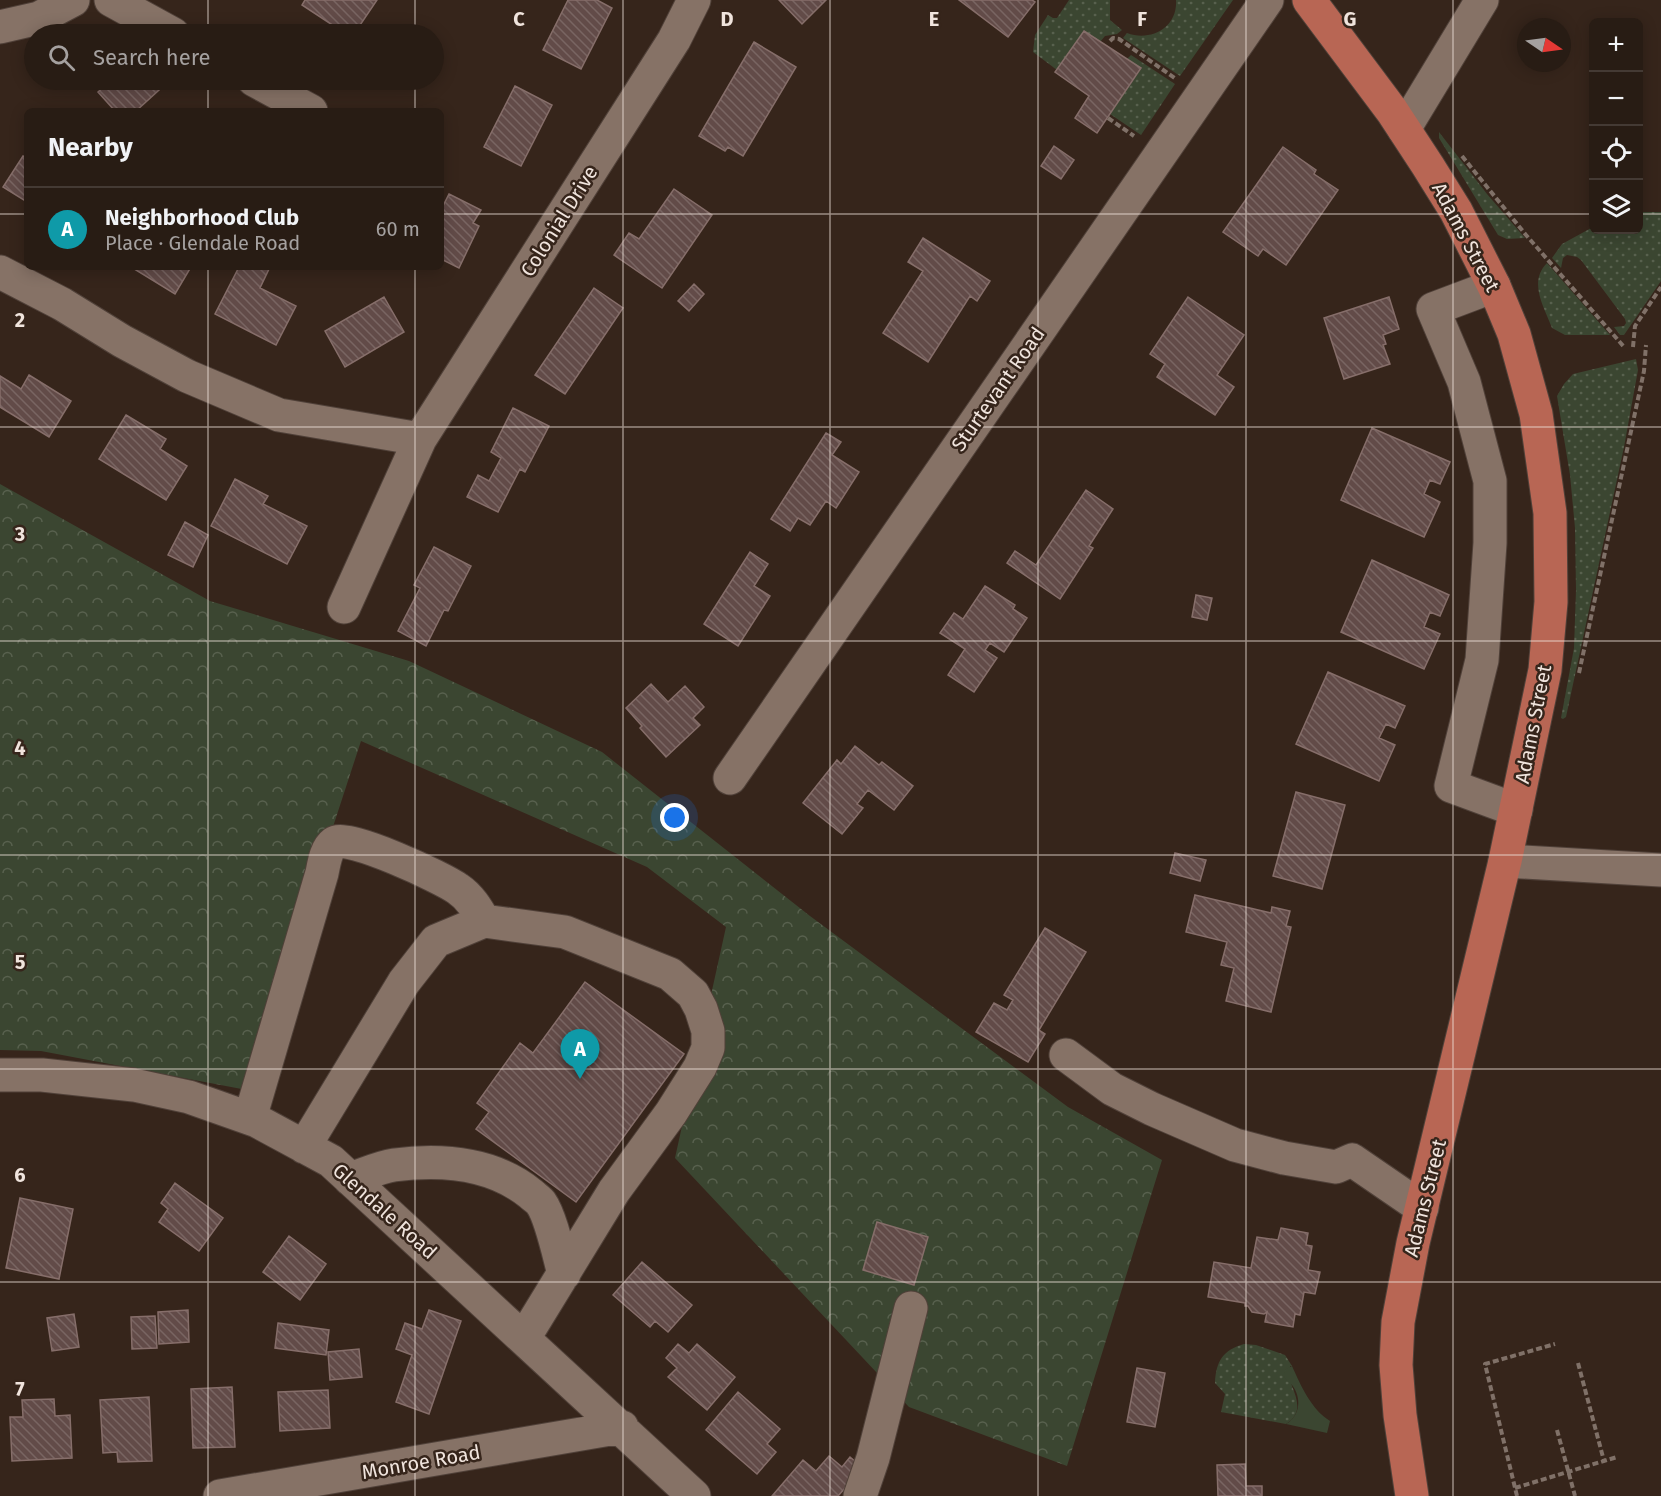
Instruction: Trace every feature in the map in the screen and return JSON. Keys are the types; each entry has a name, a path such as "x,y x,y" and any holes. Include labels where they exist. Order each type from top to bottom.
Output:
{"main road":[{"name":"Adams Street","path":"1310,0 1404,129 1456,211 1494,286 1514,334 1536,414 1550,513 1551,602 1545,670 1505,861 1422,1208 1398,1322 1396,1365 1400,1415 1412,1496"}],"street":[{"path":"0,27 39,18 73,0"},
{"path":"111,0 155,24"},
{"name":"Colonial Drive","path":"344,607 420,439 674,40 694,0"},
{"name":"Sturtevant Road","path":"730,778 1266,0"},
{"path":"1404,129 1482,0"},
{"path":"272,90 305,108"},
{"path":"0,272 62,304 122,341 188,376 279,415 420,439"},
{"path":"1494,286 1433,309 1464,382 1490,481 1490,543 1482,660 1451,786 1516,810"},
{"path":"250,1118 321,873 333,843 341,840 355,843 401,861 458,889 473,902 484,921"},
{"path":"1505,861 1661,870"},
{"path":"304,1147 404,982 436,941 484,921 565,932 670,974 693,994 701,1009 708,1031 708,1048 700,1067 671,1113 614,1191 524,1338"},
{"path":"1066,1054 1112,1089 1235,1145 1284,1158 1336,1167 1352,1160 1422,1208"},
{"name":"Glendale Road","path":"0,1075 42,1075 134,1085 189,1097 250,1118 332,1161 694,1496"},
{"path":"350,1179 392,1165 434,1162 480,1168 501,1174 541,1203 553,1233 564,1274"},
{"path":"860,1496 873,1458 911,1308"},
{"name":"Monroe Road","path":"220,1496 622,1427"}],"path":[{"path":"1110,41 1113,38 1119,39 1181,83"},
{"path":"1108,118 1142,141"},
{"path":"1456,148 1526,235 1625,348"},
{"path":"1633,347 1635,326 1661,287"},
{"path":"1579,674 1644,371 1646,345"},
{"path":"1517,1496 1485,1364 1554,1344"},
{"path":"1578,1363 1604,1461"},
{"path":"1557,1430 1575,1496"},
{"path":"1515,1488 1617,1457"}],"green space":[{"path":"1069,0 1110,0 1110,20 1122,30 1117,34 1105,36 1100,42 1057,70 1033,52 1035,35 1048,15 1057,18"},
{"path":"1176,0 1233,0 1180,76 1123,38 1127,33 1145,36 1161,30 1172,18"},
{"path":"1131,55 1175,84 1141,135 1110,114 1141,69 1127,59"},
{"path":"1439,132 1525,238 1507,239 1498,235 1439,138"},
{"path":"1643,212 1661,212 1661,281 1624,335 1620,335 1614,327 1624,326 1625,319 1581,260 1567,255 1563,258 1561,268 1552,258 1562,244 1589,229 1589,234 1643,234"},
{"path":"1547,263 1610,335 1565,335 1552,328 1539,295 1538,286 1541,270"},
{"path":"1636,359 1638,370 1624,447 1566,717 1563,719 1561,718 1574,648 1575,528 1570,475 1557,396 1573,374"},
{"path":"0,484 210,601 409,661 602,752 810,916 1068,1107 1162,1160 1067,1466 909,1407 675,1158 726,927 647,867 361,741 247,1090 41,1051 0,1050"},
{"path":"1244,1344 1256,1345 1285,1355 1292,1366 1290,1366 1290,1379 1296,1397 1297,1412 1286,1424 1221,1412 1225,1394 1215,1383 1217,1368 1226,1353"},
{"path":"1292,1366 1312,1404 1330,1421 1327,1433 1286,1424 1297,1412 1298,1406 1295,1390 1284,1375 1286,1369"}],"building":[{"path":"305,0 377,0 361,24 331,24 302,5"},
{"path":"568,0 597,0 612,8 581,69 543,50"},
{"path":"779,0 826,0 802,24"},
{"path":"959,0 1032,0 1035,2 1008,37"},
{"path":"1084,31 1141,68 1097,133 1075,118 1089,96 1055,72"},
{"path":"754,42 796,67 743,156 728,147 725,151 699,136"},
{"path":"515,86 552,105 521,166 484,147"},
{"path":"100,90 159,90 139,108 112,108 98,92"},
{"path":"1054,146 1074,160 1061,179 1041,166"},
{"path":"1283,147 1316,170 1314,174 1338,190 1286,265 1263,249 1258,256 1223,232"},
{"path":"23,156 24,156 24,200 3,187"},
{"path":"674,189 712,215 662,288 614,255 629,233 639,239"},
{"path":"449,194 481,210 473,223 479,226 459,268 444,260 444,204"},
{"path":"923,238 990,281 977,301 970,296 928,362 883,333 923,271 908,262"},
{"path":"136,270 189,270 175,294"},
{"path":"237,270 269,270 260,288 296,306 276,345 215,314"},
{"path":"694,284 704,294 689,311 678,301"},
{"path":"594,288 623,308 565,394 535,375"},
{"path":"384,297 404,332 345,367 325,331"},
{"path":"1188,297 1244,335 1217,375 1234,387 1215,415 1157,377 1165,364 1150,354"},
{"path":"1389,297 1399,329 1383,335 1386,344 1383,345 1390,364 1344,379 1324,318"},
{"path":"29,375 71,401 49,437 0,407 0,376 21,389"},
{"path":"513,408 549,426 525,472 520,469 498,512 467,497 478,475 489,481 501,458 491,452"},
{"path":"126,415 166,439 160,449 187,466 166,500 99,459"},
{"path":"1372,428 1450,462 1440,484 1430,480 1424,494 1440,502 1424,537 1341,500"},
{"path":"826,433 841,442 832,455 859,472 836,508 826,501 810,525 798,518 790,531 771,519"},
{"path":"235,479 268,496 263,504 307,526 287,564 211,526"},
{"path":"1086,490 1113,509 1089,546 1093,548 1060,599 1007,563 1015,551 1036,565"},
{"path":"185,522 208,535 193,567 168,555"},
{"path":"434,547 471,566 448,611 444,610 426,646 398,631 420,588 414,585"},
{"path":"750,552 768,564 754,586 770,596 738,646 704,624"},
{"path":"1372,560 1449,595 1440,616 1430,612 1424,627 1440,634 1424,669 1341,632"},
{"path":"985,586 1015,605 1013,609 1027,618 1004,652 990,643 985,650 997,658 974,692 948,675 965,649 940,633 954,613 963,619"},
{"path":"1196,595 1212,598 1207,620 1192,617"},
{"path":"1328,672 1405,706 1395,728 1386,724 1379,738 1395,745 1379,781 1296,744"},
{"path":"651,684 668,702 685,686 704,707 693,718 700,725 666,757 640,728 642,726 626,708"},
{"path":"855,746 879,765 882,762 913,786 894,810 868,790 857,804 863,808 842,834 803,803 837,760 841,764"},
{"path":"1296,792 1345,805 1322,889 1273,876"},
{"path":"1175,853 1206,860 1200,881 1170,873"},
{"path":"1195,895 1271,913 1272,907 1290,911 1286,926 1291,927 1271,1012 1226,1001 1234,968 1221,965 1227,942 1186,932"},
{"path":"1045,928 1086,952 1039,1030 1045,1034 1028,1062 976,1032 994,1003 1007,1010 1013,1000 1004,995"},
{"path":"585,982 684,1054 576,1202 476,1129 489,1112 477,1103 520,1043 533,1053"},
{"path":"175,1183 223,1218 199,1251 159,1222 168,1209 161,1203"},
{"path":"20,1198 73,1209 59,1279 6,1268"},
{"path":"877,1222 928,1237 914,1285 863,1270"},
{"path":"1281,1228 1308,1233 1306,1245 1312,1246 1308,1270 1320,1272 1315,1294 1304,1292 1300,1315 1295,1314 1293,1327 1265,1322 1267,1312 1264,1314 1252,1312 1248,1306 1245,1306 1245,1303 1208,1297 1214,1262 1251,1268 1257,1237 1278,1240"},
{"path":"289,1236 326,1264 300,1300 263,1272"},
{"path":"642,1262 692,1305 668,1332 655,1321 650,1327 613,1295"},
{"path":"188,1310 189,1342 159,1344 158,1312"},
{"path":"429,1310 461,1321 429,1414 396,1402 412,1355 396,1349 405,1323 422,1329"},
{"path":"74,1314 79,1347 52,1351 47,1318"},
{"path":"155,1316 157,1348 132,1349 131,1317"},
{"path":"278,1323 329,1330 326,1355 275,1348"},
{"path":"678,1344 689,1353 697,1344 735,1377 707,1410 668,1377 677,1368 666,1358"},
{"path":"359,1349 362,1377 330,1380 328,1352"},
{"path":"1137,1368 1165,1373 1155,1427 1127,1422"},
{"path":"232,1387 235,1447 193,1448 191,1389"},
{"path":"328,1390 330,1428 280,1431 278,1392"},
{"path":"738,1392 780,1429 767,1444 776,1452 757,1474 706,1430"},
{"path":"149,1397 152,1461 118,1462 117,1452 103,1453 100,1400"},
{"path":"54,1399 55,1416 70,1415 72,1458 12,1461 10,1417 23,1417 22,1400"},
{"path":"829,1456 842,1467 850,1457 863,1468 838,1496 772,1496 803,1460 816,1471"},
{"path":"1245,1464 1246,1486 1262,1486 1262,1496 1218,1496 1217,1465"}],"place":[{"name":"Neighborhood Club","path":"580,1079"}]}
